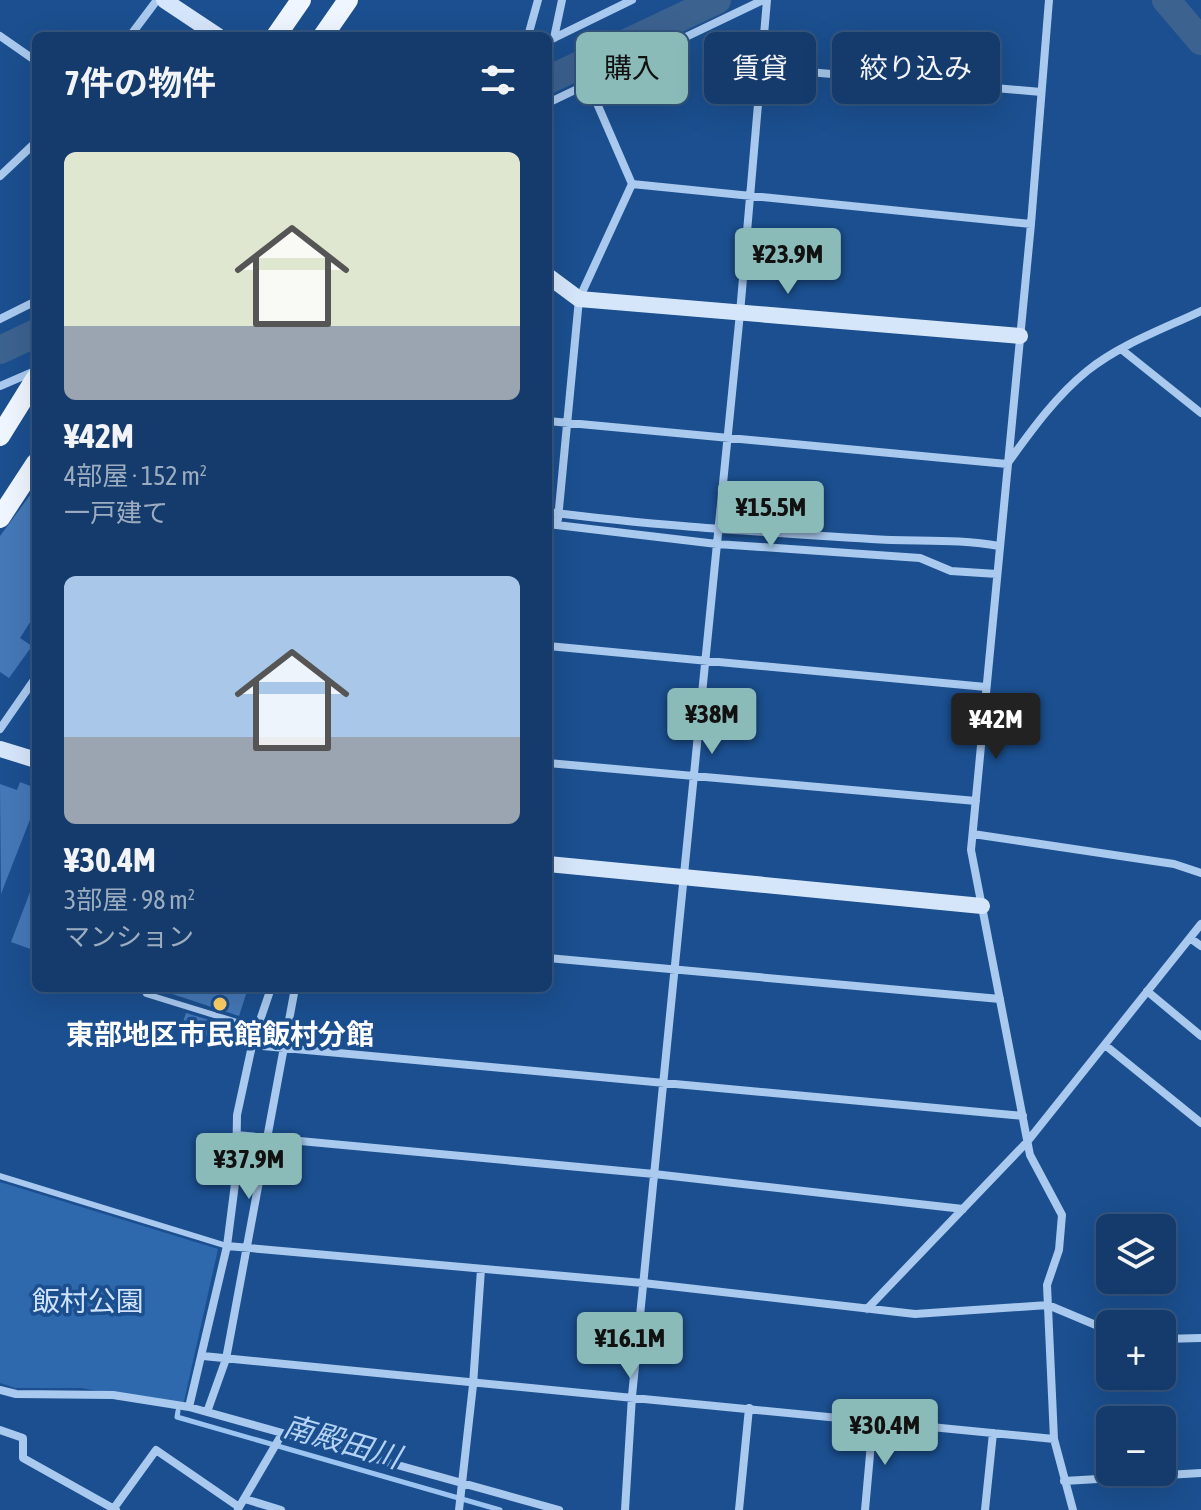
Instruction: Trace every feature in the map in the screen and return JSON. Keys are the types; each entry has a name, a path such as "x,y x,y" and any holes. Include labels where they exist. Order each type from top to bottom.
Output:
{"main road":[{"path":"279,32 301,0"},
{"path":"326,32 348,0"},
{"path":"0,436 32,384"},
{"path":"0,518 32,469"}],"street":[{"path":"133,32 157,0"},
{"path":"164,0 212,32"},
{"path":"529,32 538,0"},
{"path":"552,35 562,0"},
{"path":"552,39 632,0"},
{"path":"688,37 765,0 763,32"},
{"path":"1049,0 1031,224 971,850 1030,1155 1062,1215 1059,1250 1047,1285 1054,1439 1073,1510"},
{"path":"1,38 32,58"},
{"path":"816,73 1041,92"},
{"path":"552,101 576,91"},
{"path":"597,104 632,184 579,299 558,514 553,524 717,544 920,558 951,571 997,574"},
{"path":"625,1510 632,1396 719,530 758,104"},
{"path":"0,176 32,146"},
{"path":"632,184 1031,224"},
{"path":"552,279 579,299 1020,336"},
{"path":"0,319 32,303"},
{"path":"1007,464 1047,410 1088,370 1121,349 1201,311"},
{"path":"1121,349 1201,413"},
{"path":"0,386 32,373"},
{"path":"552,421 1007,464"},
{"path":"552,513 719,530 923,543 966,540 999,546"},
{"path":"552,646 986,687"},
{"path":"0,729 32,683"},
{"path":"0,749 32,759"},
{"path":"552,763 976,801"},
{"path":"973,834 1174,864 1201,873"},
{"path":"552,864 982,906"},
{"path":"867,1309 1027,1142 1201,924"},
{"path":"1190,938 1201,946"},
{"path":"552,958 1000,999"},
{"path":"1147,991 1201,1036"},
{"path":"189,1407 227,1246 237,1115 252,1045 270,992"},
{"path":"207,1412 226,1359 294,992"},
{"path":"252,1045 1023,1116"},
{"path":"1105,1045 1201,1123"},
{"path":"236,1135 654,1174 963,1209"},
{"path":"227,1246 643,1283 915,1314 1048,1305 1096,1325"},
{"path":"459,1508 473,1385 481,1269"},
{"path":"1176,1339 1201,1338"},
{"path":"203,1356 473,1385 632,1396 1054,1439"},
{"path":"0,1390 16,1394 113,1395 189,1407 460,1487 559,1510"},
{"path":"739,1510 749,1408"},
{"path":"865,1510 873,1421"},
{"path":"0,1430 23,1438 23,1458 115,1509 156,1450 238,1509 274,1452 281,1435"},
{"path":"985,1510 993,1433"},
{"path":"1064,1481 1201,1473"},
{"path":"245,1499 281,1510"}],"lane":[{"path":"147,992 237,1022"},
{"path":"0,1176 227,1246"}],"green space":[{"name":"飯村公園","path":"0,1182 218,1249 183,1406 81,1388 15,1388 0,1383"}],"building":[{"path":"32,492 32,619 20,638 32,646 9,678 0,672 0,536"},
{"path":"20,782 32,786 32,814 1,894 0,784 17,790"},
{"path":"32,887 32,950 11,942"},
{"name":"東部地区市民館飯村分館","path":"166,992 247,992 239,1016"},
{"path":"186,1013 232,1027 229,1042 181,1028"}],"waterway":[{"path":"552,78 717,0"},
{"path":"1166,0 1201,41"},
{"path":"0,350 32,335"},
{"name":"南殿田川","path":"178,1411 177,1417 500,1510"}],"place":[{"name":"東部地区市民館飯村分館","path":"220,1004"}]}
